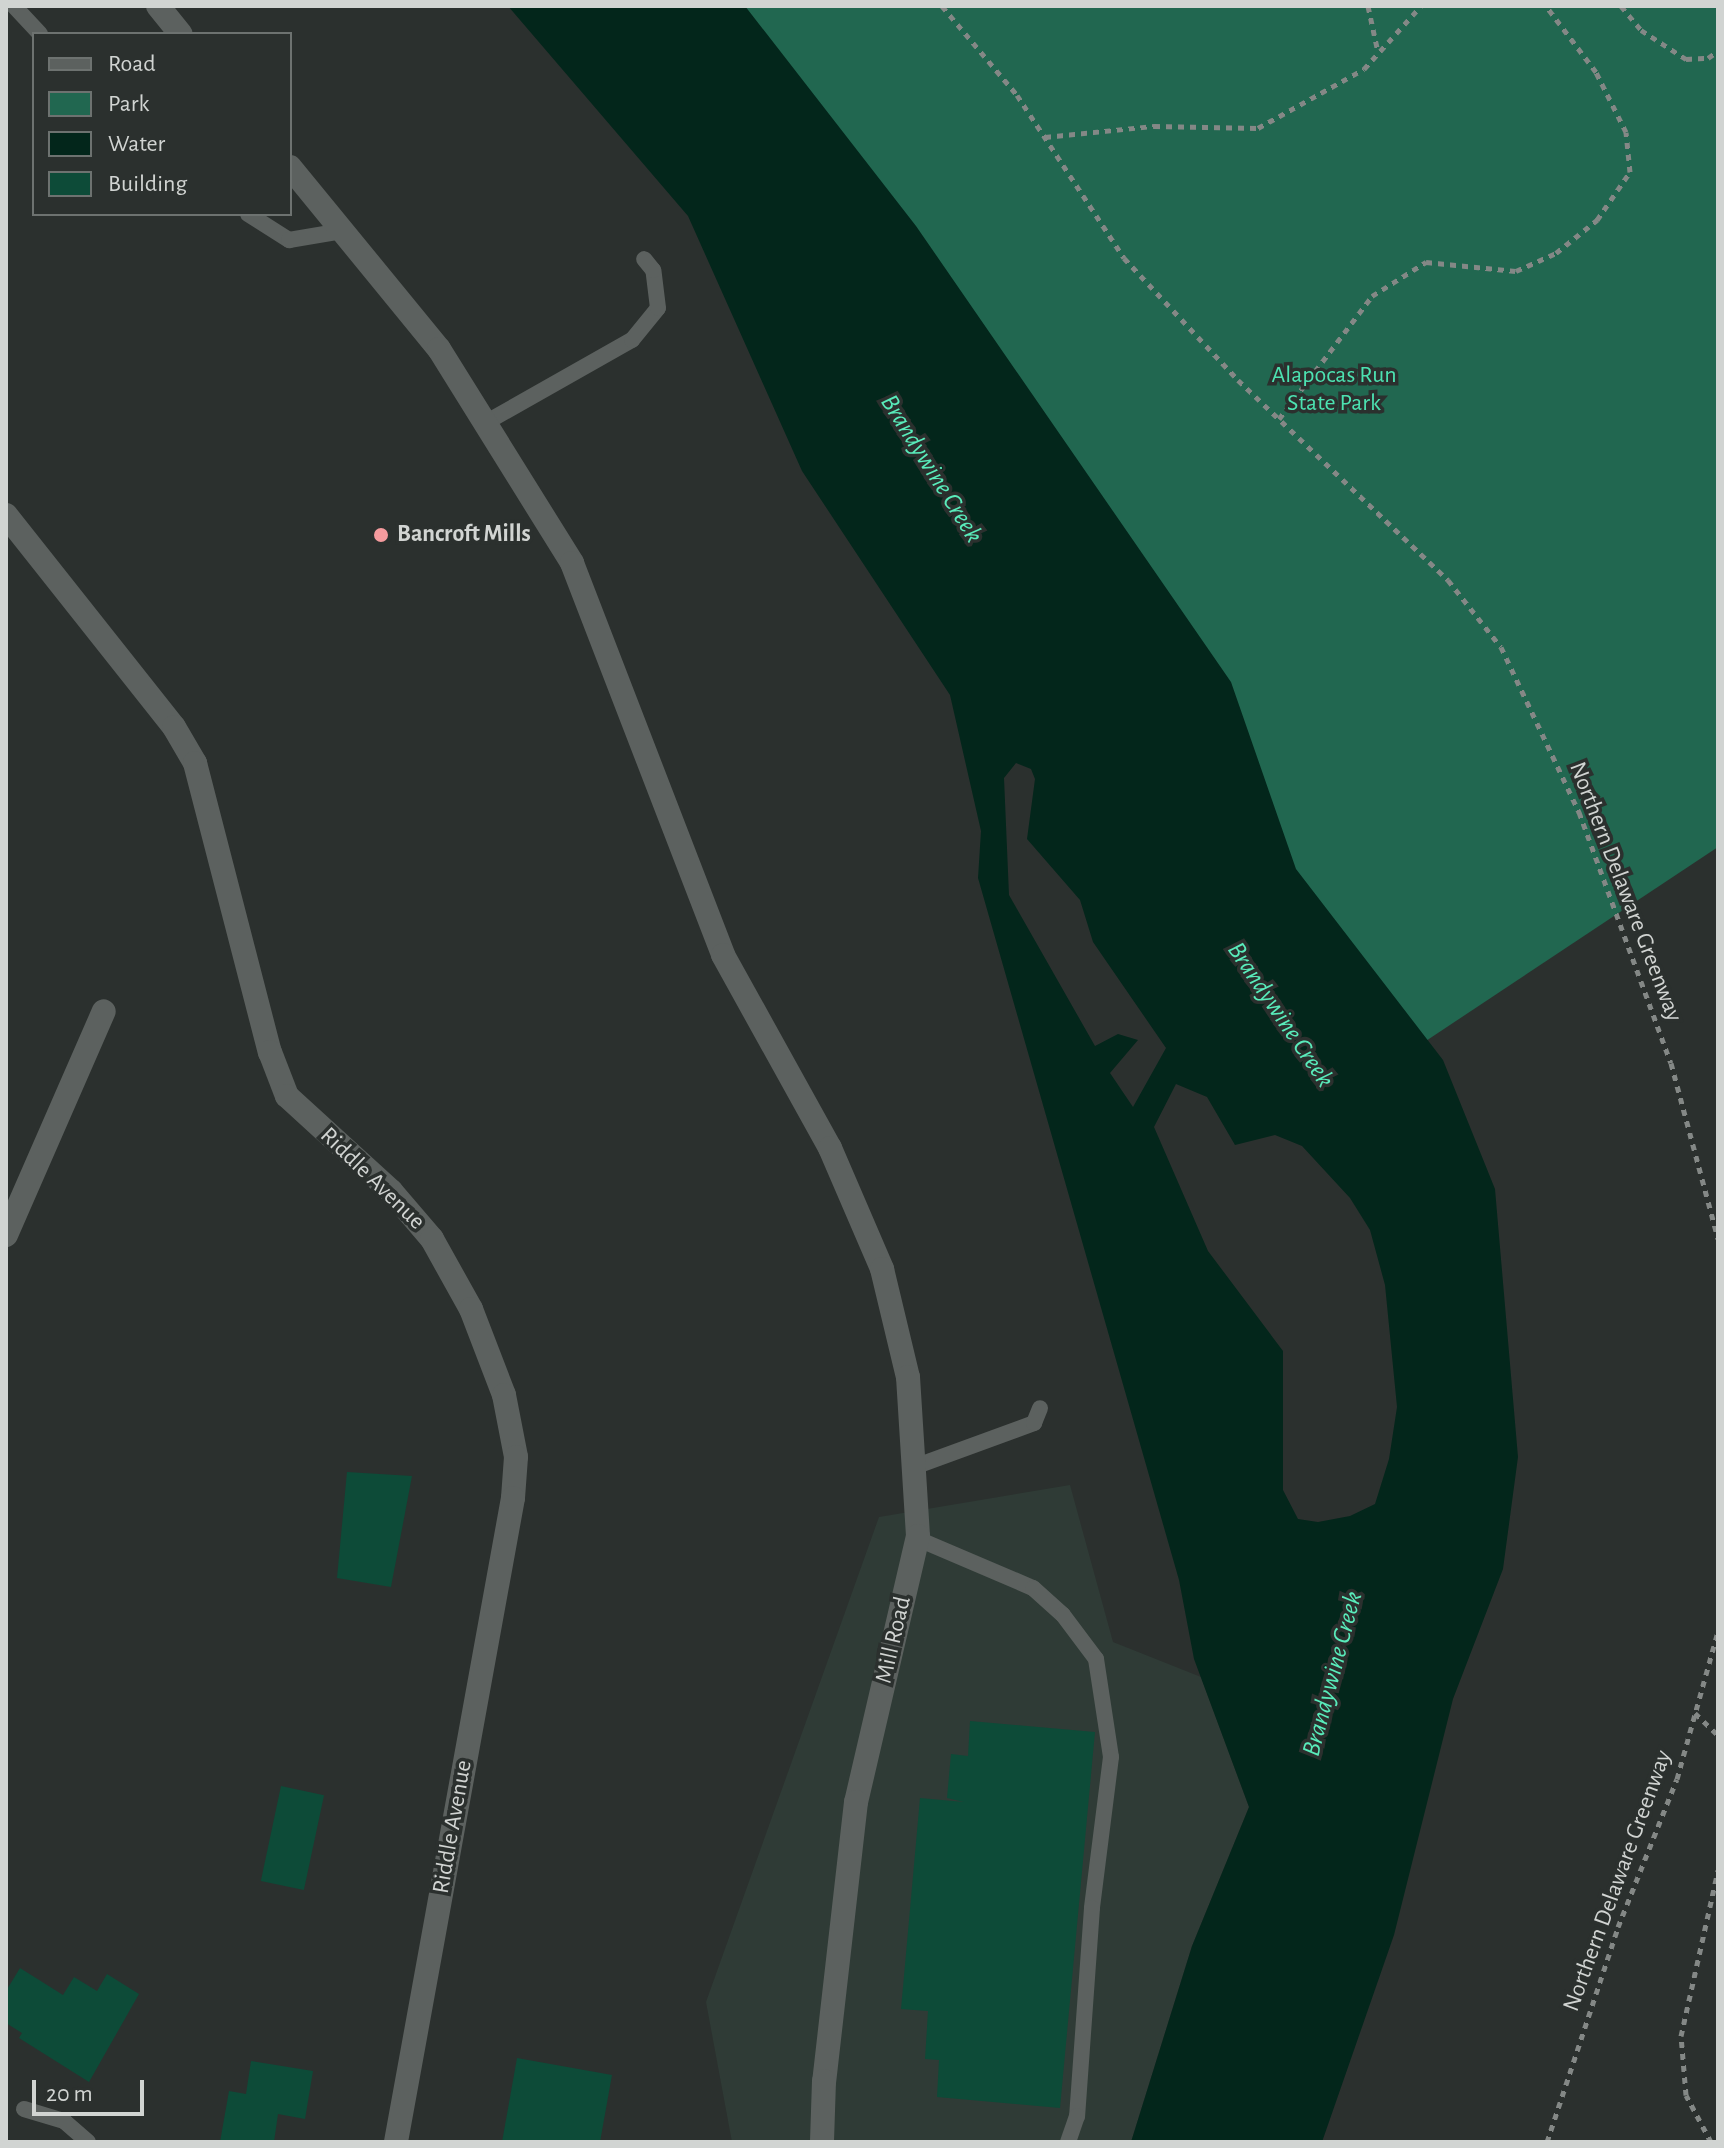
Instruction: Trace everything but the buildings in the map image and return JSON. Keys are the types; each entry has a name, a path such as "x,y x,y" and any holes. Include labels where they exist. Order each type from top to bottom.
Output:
{"street":[{"path":"158,6 179,32"},
{"name":"Mill Road","path":"292,169 439,349 572,563 723,955 830,1148 882,1269 908,1377 918,1539 856,1802 824,2081 822,2142"},
{"name":"Riddle Avenue","path":"6,515 174,727 195,763 270,1052 287,1096 391,1191 432,1239 471,1309 504,1395 516,1457 513,1498 396,2142"},
{"path":"6,1235 104,1011"}],"lane":[{"path":"14,6 38,32"},
{"path":"251,216 289,240 342,231"},
{"path":"485,423 632,340 658,308 653,270 644,259"},
{"path":"914,1467 1034,1423 1040,1408"},
{"path":"918,1539 1033,1588 1063,1615 1096,1659 1111,1757 1092,1908 1077,2116 1068,2142"},
{"path":"24,2109 64,2121 88,2142"}],"path":[{"name":"Northern Delaware Greenway","path":"942,6 1045,137 1124,258 1279,419 1448,580 1501,647 1579,812 1666,1048 1718,1239"},
{"path":"1368,6 1378,53"},
{"path":"1045,137 1154,126 1258,128 1364,69 1421,6"},
{"path":"1279,419 1372,296 1426,262 1516,271 1556,253 1597,220 1630,172 1626,132 1596,72 1546,6"},
{"path":"1621,6 1641,30 1686,59 1708,58 1718,51"},
{"name":"Northern Delaware Greenway","path":"1547,2142 1618,1927 1677,1779 1718,1631"},
{"path":"1695,1713 1718,1735"},
{"path":"1711,2142 1686,2095 1681,2036 1718,1870"}],"shaded area":[{"path":"1070,1485 1113,1642 1201,1677 1249,1807 1192,1946 1131,2142 732,2142 706,2002 879,1517"}],"green space":[{"name":"Alapocas Run State Park","path":"622,6 1718,6 1718,847 1337,1100"}],"water":[{"name":"Brandywine Creek","path":"508,6 745,6 916,226 1231,682 1296,869 1443,1060 1495,1189 1518,1457 1503,1569 1453,1699 1394,1935 1322,2142 1131,2142 1192,1946 1249,1807 1194,1659 1179,1580 978,878 981,831 950,695 802,471 688,216","holes":["1016,763 1031,769 1035,779 1027,839 1080,900 1093,942 1166,1048 1133,1107 1110,1073 1138,1040 1118,1034 1095,1046 1009,895 1004,778","1176,1084 1207,1097 1235,1145 1275,1135 1302,1146 1350,1198 1370,1230 1385,1285 1397,1407 1389,1459 1375,1504 1350,1516 1318,1522 1298,1519 1283,1490 1283,1351 1208,1251 1154,1127"]}],"place":[{"name":"Bancroft Mills","path":"381,535"}]}
